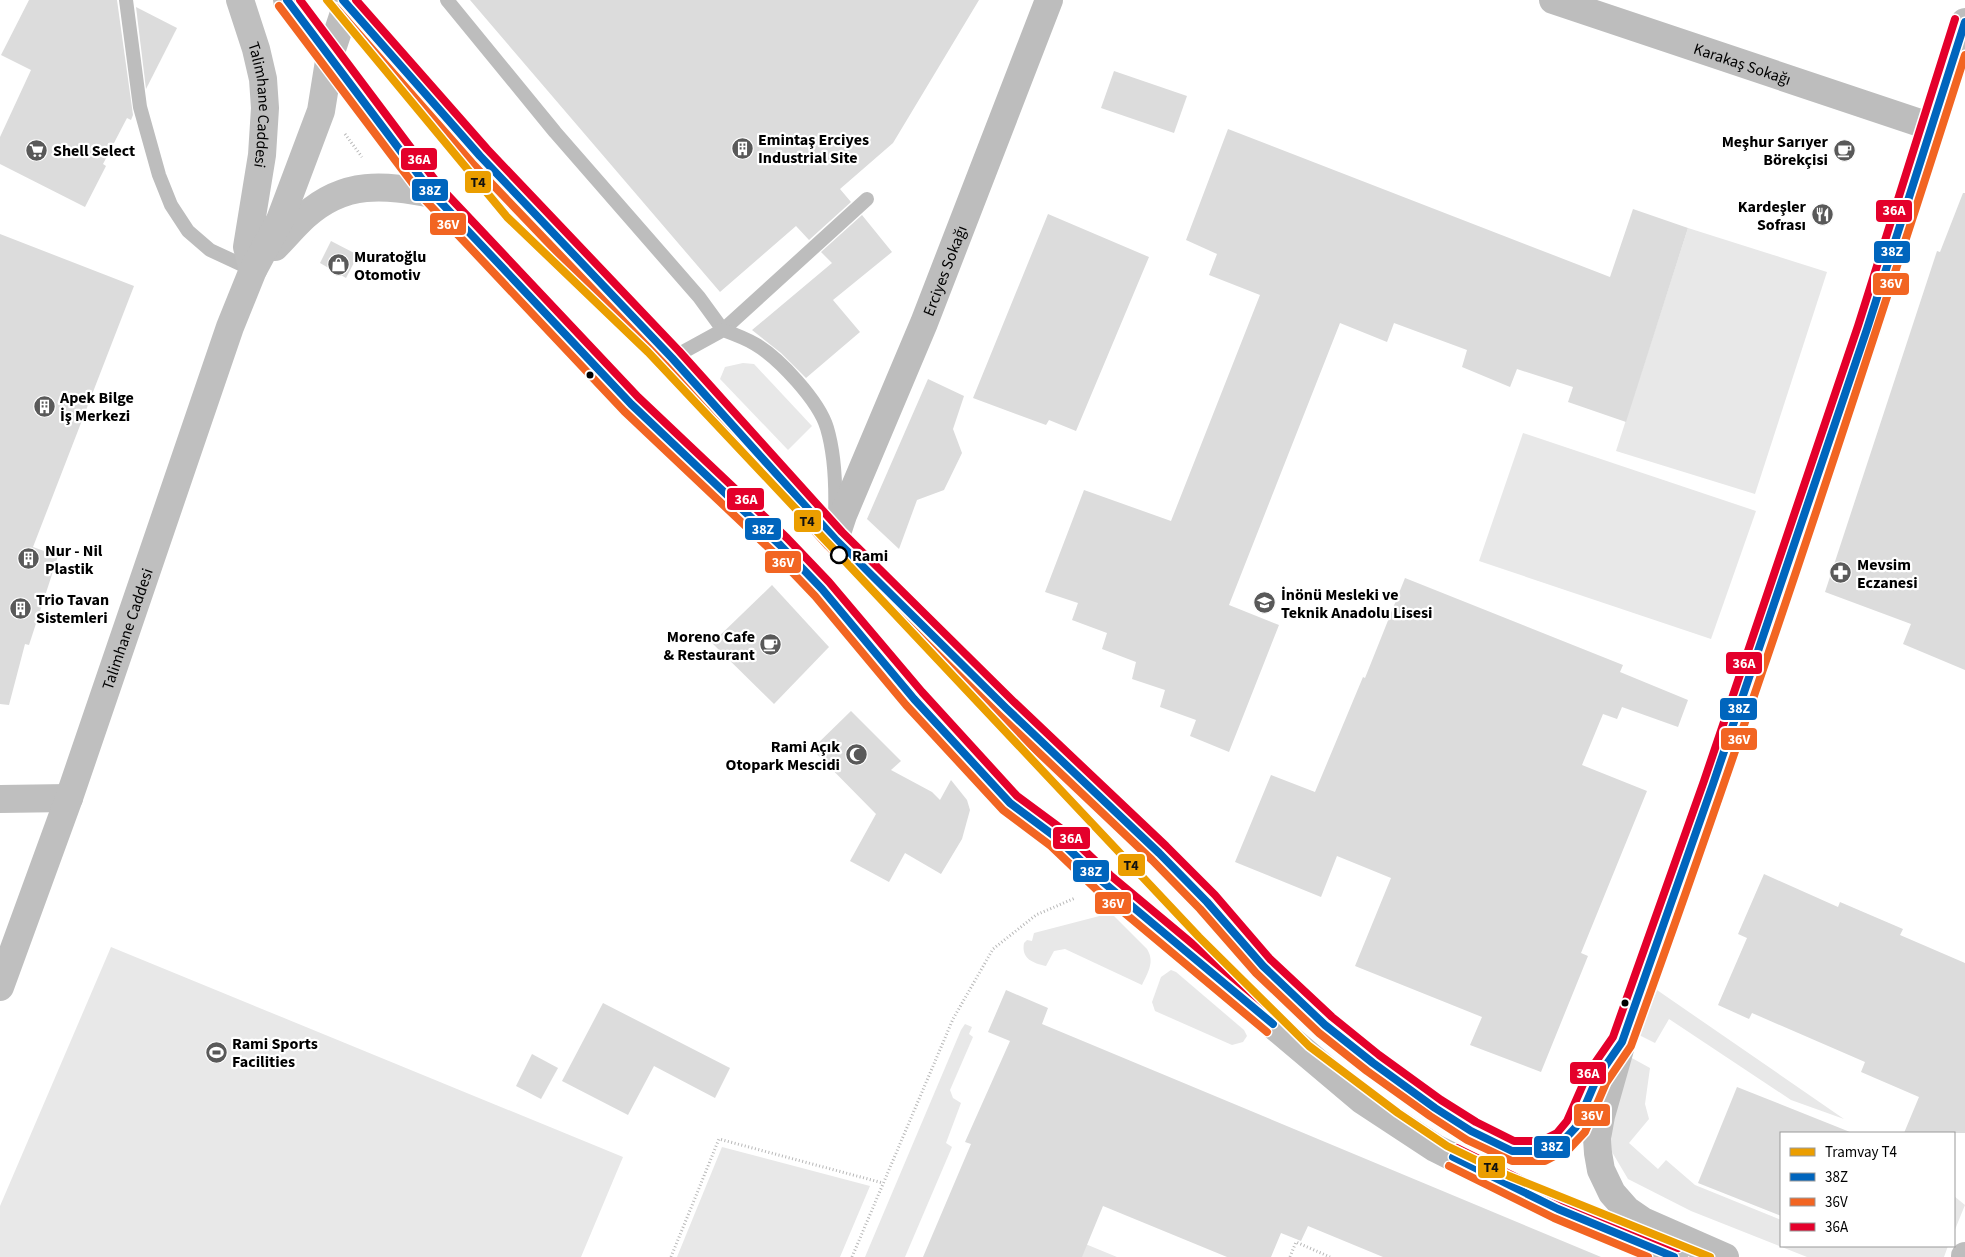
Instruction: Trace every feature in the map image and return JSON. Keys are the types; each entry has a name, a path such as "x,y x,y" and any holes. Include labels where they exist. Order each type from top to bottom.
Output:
{"main road":[{"name":"Talimhane Caddesi","path":"240,0 256,49 265,108 262,155 248,247 253,270"},
{"path":"287,0 433,194 631,404 773,538 822,589 914,699 1010,803 1057,838 1103,882 1362,1100 1435,1148 1484,1173 1558,1209 1674,1257"},
{"name":"Erciyes Sokağı","path":"822,589 822,575 843,515 924,324 1049,0"},
{"name":"Karakaş Sokağı","path":"1553,0 1932,127"},
{"path":"330,55 346,1"},
{"path":"346,1 480,156 672,358 835,539 1006,708 1159,853 1207,902 1263,966 1325,1025 1373,1064 1471,1131 1512,1151 1543,1150 1563,1141 1576,1127 1597,1078 1622,1042"},
{"path":"1725,1257 1643,1221 1627,1210 1612,1193 1601,1170 1597,1138 1601,1116 1622,1042 1713,784 1867,329 1965,22"},
{"name":"Talimhane Caddesi","path":"0,987 69,798 205,398 253,270 280,220 321,111 330,55"},
{"path":"253,270 305,216 325,202 348,191 377,186 433,194"},
{"path":"0,799 69,798"}],"lane":[{"path":"126,0 140,107 159,175 171,205 188,231 210,250 253,270"},
{"path":"447,0 555,132 698,296 723,330 755,344 784,366 809,396 827,426 832,453 836,498 835,539"},
{"path":"672,358 723,330 867,199"}],"path":[{"path":"341,129 363,159"},
{"path":"852,1257 953,1019 993,949 1036,915 1082,895"},
{"path":"671,1257 719,1139 883,1183"},
{"path":"1290,1257 1296,1242 1330,1257"}],"shaded area":[{"path":"1688,228 1827,272 1755,494 1616,451"},
{"path":"743,363 754,364 812,426 788,450 720,379 725,367"},
{"path":"1523,433 1756,511 1711,639 1479,561"},
{"path":"1111,913 1147,949 1151,963 1142,985 1065,949 1054,951 1046,966 1033,962 1024,953 1024,943 1027,940 1032,941 1034,933"},
{"name":"Rami Sports Facilities","path":"111,947 623,1157 581,1257 0,1257 0,1206"},
{"path":"1171,970 1176,972 1244,1030 1247,1036 1243,1042 1232,1045 1155,1011 1152,1002 1161,977"},
{"path":"1657,990 1844,1119 1791,1100 1669,1019 1655,1043 1639,1035"},
{"path":"965,1024 972,1027 969,1034 973,1037 950,1090 953,1098 961,1103 946,1143 952,1147 905,1257 865,1257 961,1030"},
{"path":"1630,1057 1650,1068 1645,1104 1649,1119 1629,1143 1658,1169 1666,1160 1695,1185 1780,1220 1780,1246 1691,1211 1628,1179 1612,1152 1610,1115"},
{"path":"722,1147 870,1186 840,1257 677,1257"},
{"path":"1955,1197 1965,1205 1955,1230"},
{"path":"1083,1243 1117,1257 1078,1257"},
{"path":"1782,1247 1948,1247 1944,1257 1807,1257"}],"building":[{"path":"29,0 117,0 133,115 131,120 127,118 103,164 106,166 85,207 0,164 0,137 31,70 1,55"},
{"name":"Emintaş Erciyes Industrial Site","path":"470,0 979,0 893,143 840,189 851,202 809,240 796,226 720,292"},
{"path":"136,7 177,28 146,89"},
{"path":"1114,71 1187,96 1174,133 1101,108"},
{"path":"1228,129 1610,277 1633,209 1688,228 1626,422 1568,402 1573,387 1517,369 1510,387 1462,367 1467,350 1394,323 1387,342 1340,323 1229,605 1279,625 1229,752 1190,736 1196,720 1160,707 1165,690 1132,679 1136,662 1102,649 1107,633 1072,620 1078,603 1045,592 1084,490 1171,521 1260,295 1209,275 1217,254 1186,240"},
{"path":"1963,193 1965,193 1965,670 1903,644 1911,624 1825,592 1937,251 1940,252"},
{"path":"1048,214 1149,257 1076,431 1049,420 1046,425 973,398"},
{"path":"862,215 892,252 833,300 860,332 806,378 781,353 752,330 832,263 821,252"},
{"name":"Apek Bilge İş Merkezi","path":"0,234 134,286 33,547 58,556 29,645 25,644 9,705 0,704"},
{"name":"Muratoğlu Otomotiv","path":"331,241 358,255 346,278 320,263"},
{"path":"928,379 964,396 953,429 962,453 944,490 917,500 899,549 867,519"},
{"path":"1405,578 1623,665 1620,672 1688,700 1678,727 1622,707 1617,719 1603,714 1582,765 1647,791 1581,953 1588,956 1541,1072 1470,1045 1482,1017 1355,966 1391,878 1337,856 1321,897 1235,862 1271,775 1315,792 1363,677 1365,678"},
{"name":"Moreno Cafe & Restaurant","path":"772,585 829,647 774,704 712,643"},
{"path":"851,711 901,761 891,770 932,792 940,800 951,780 967,800 970,810 962,839 941,874 905,853 889,882 850,861 876,814 812,749"},
{"path":"1764,874 1838,907 1840,902 1903,929 1900,935 1965,963 1965,1133 1904,1132 1919,1097 1861,1072 1865,1062 1752,1013 1749,1019 1718,1005 1747,938 1738,934"},
{"path":"1006,990 1048,1008 1042,1024 1601,1257 1383,1257 1308,1226 1301,1241 1281,1233 1271,1257 1227,1257 1103,1206 1082,1257 923,1257 971,1144 965,1142 1010,1041 988,1032"},
{"path":"603,1003 730,1068 715,1098 654,1066 628,1115 562,1081"},
{"path":"532,1054 558,1068 541,1099 516,1086"},
{"path":"1737,1087 1850,1132 1780,1132 1780,1216 1698,1183"}],"tram line":[{"name":"T4","path":"327,0 507,217 648,352 1199,937 1309,1046 1398,1113 1447,1146 1509,1176 1710,1257"}],"transit line":[{"name":"38Z","path":"287,0 433,194 631,404 780,545 822,589 914,699 1010,803 1057,838 1103,882 1273,1024"},
{"name":"36A","path":"300,0 441,188 638,397 787,538 829,582 922,692 1017,796 1063,830 1110,875 1279,1016"},
{"name":"38Z","path":"343,0 480,156 672,358 835,539 1006,708 1159,853 1207,902 1263,966 1325,1025 1373,1063 1435,1108 1471,1131 1512,1151 1543,1151 1563,1141 1576,1127 1597,1078 1622,1042 1713,784 1867,329 1965,22"},
{"name":"36A","path":"356,0 487,149 679,351 842,532 1013,701 1166,846 1215,895 1270,959 1332,1017 1379,1055 1441,1100 1476,1122 1514,1141 1541,1141 1557,1133 1567,1121 1588,1073 1613,1037 1704,781 1858,326 1955,19"},
{"name":"36V","path":"279,6 426,201 624,411 773,552 815,596 906,705 1003,810 1051,846 1097,890 1267,1032"},
{"name":"36V","path":"335,7 472,163 665,365 828,546 999,715 1152,860 1200,909 1256,973 1319,1033 1367,1071 1467,1140 1512,1161 1545,1161 1570,1148 1585,1132 1606,1083 1631,1046 1803,552 1965,55"},
{"name":"36A","path":"1457,1148 1562,1200 1678,1248"},
{"name":"38Z","path":"1453,1157 1558,1209 1674,1257"},
{"name":"36V","path":"1449,1166 1554,1218 1648,1257"}],"place":[{"name":"Emintaş Erciyes Industrial Site","path":"742,148"},
{"name":"Shell Select","path":"37,150"},
{"name":"Meşhur Sarıyer Börekçisi","path":"1844,150"},
{"name":"Kardeşler Sofrası","path":"1822,215"},
{"name":"Muratoğlu Otomotiv","path":"338,265"},
{"name":"Apek Bilge İş Merkezi","path":"44,406"},
{"name":"Rami","path":"839,555"},
{"name":"Nur - Nil Plastik","path":"29,559"},
{"name":"Mevsim Eczanesi","path":"1841,573"},
{"name":"İnönü Mesleki ve Teknik Anadolu Lisesi","path":"1265,603"},
{"name":"Trio Tavan Sistemleri","path":"20,608"},
{"name":"Moreno Cafe & Restaurant","path":"771,645"},
{"name":"Rami Açık Otopark Mescidi","path":"856,755"},
{"name":"Rami Sports Facilities","path":"216,1052"}]}
